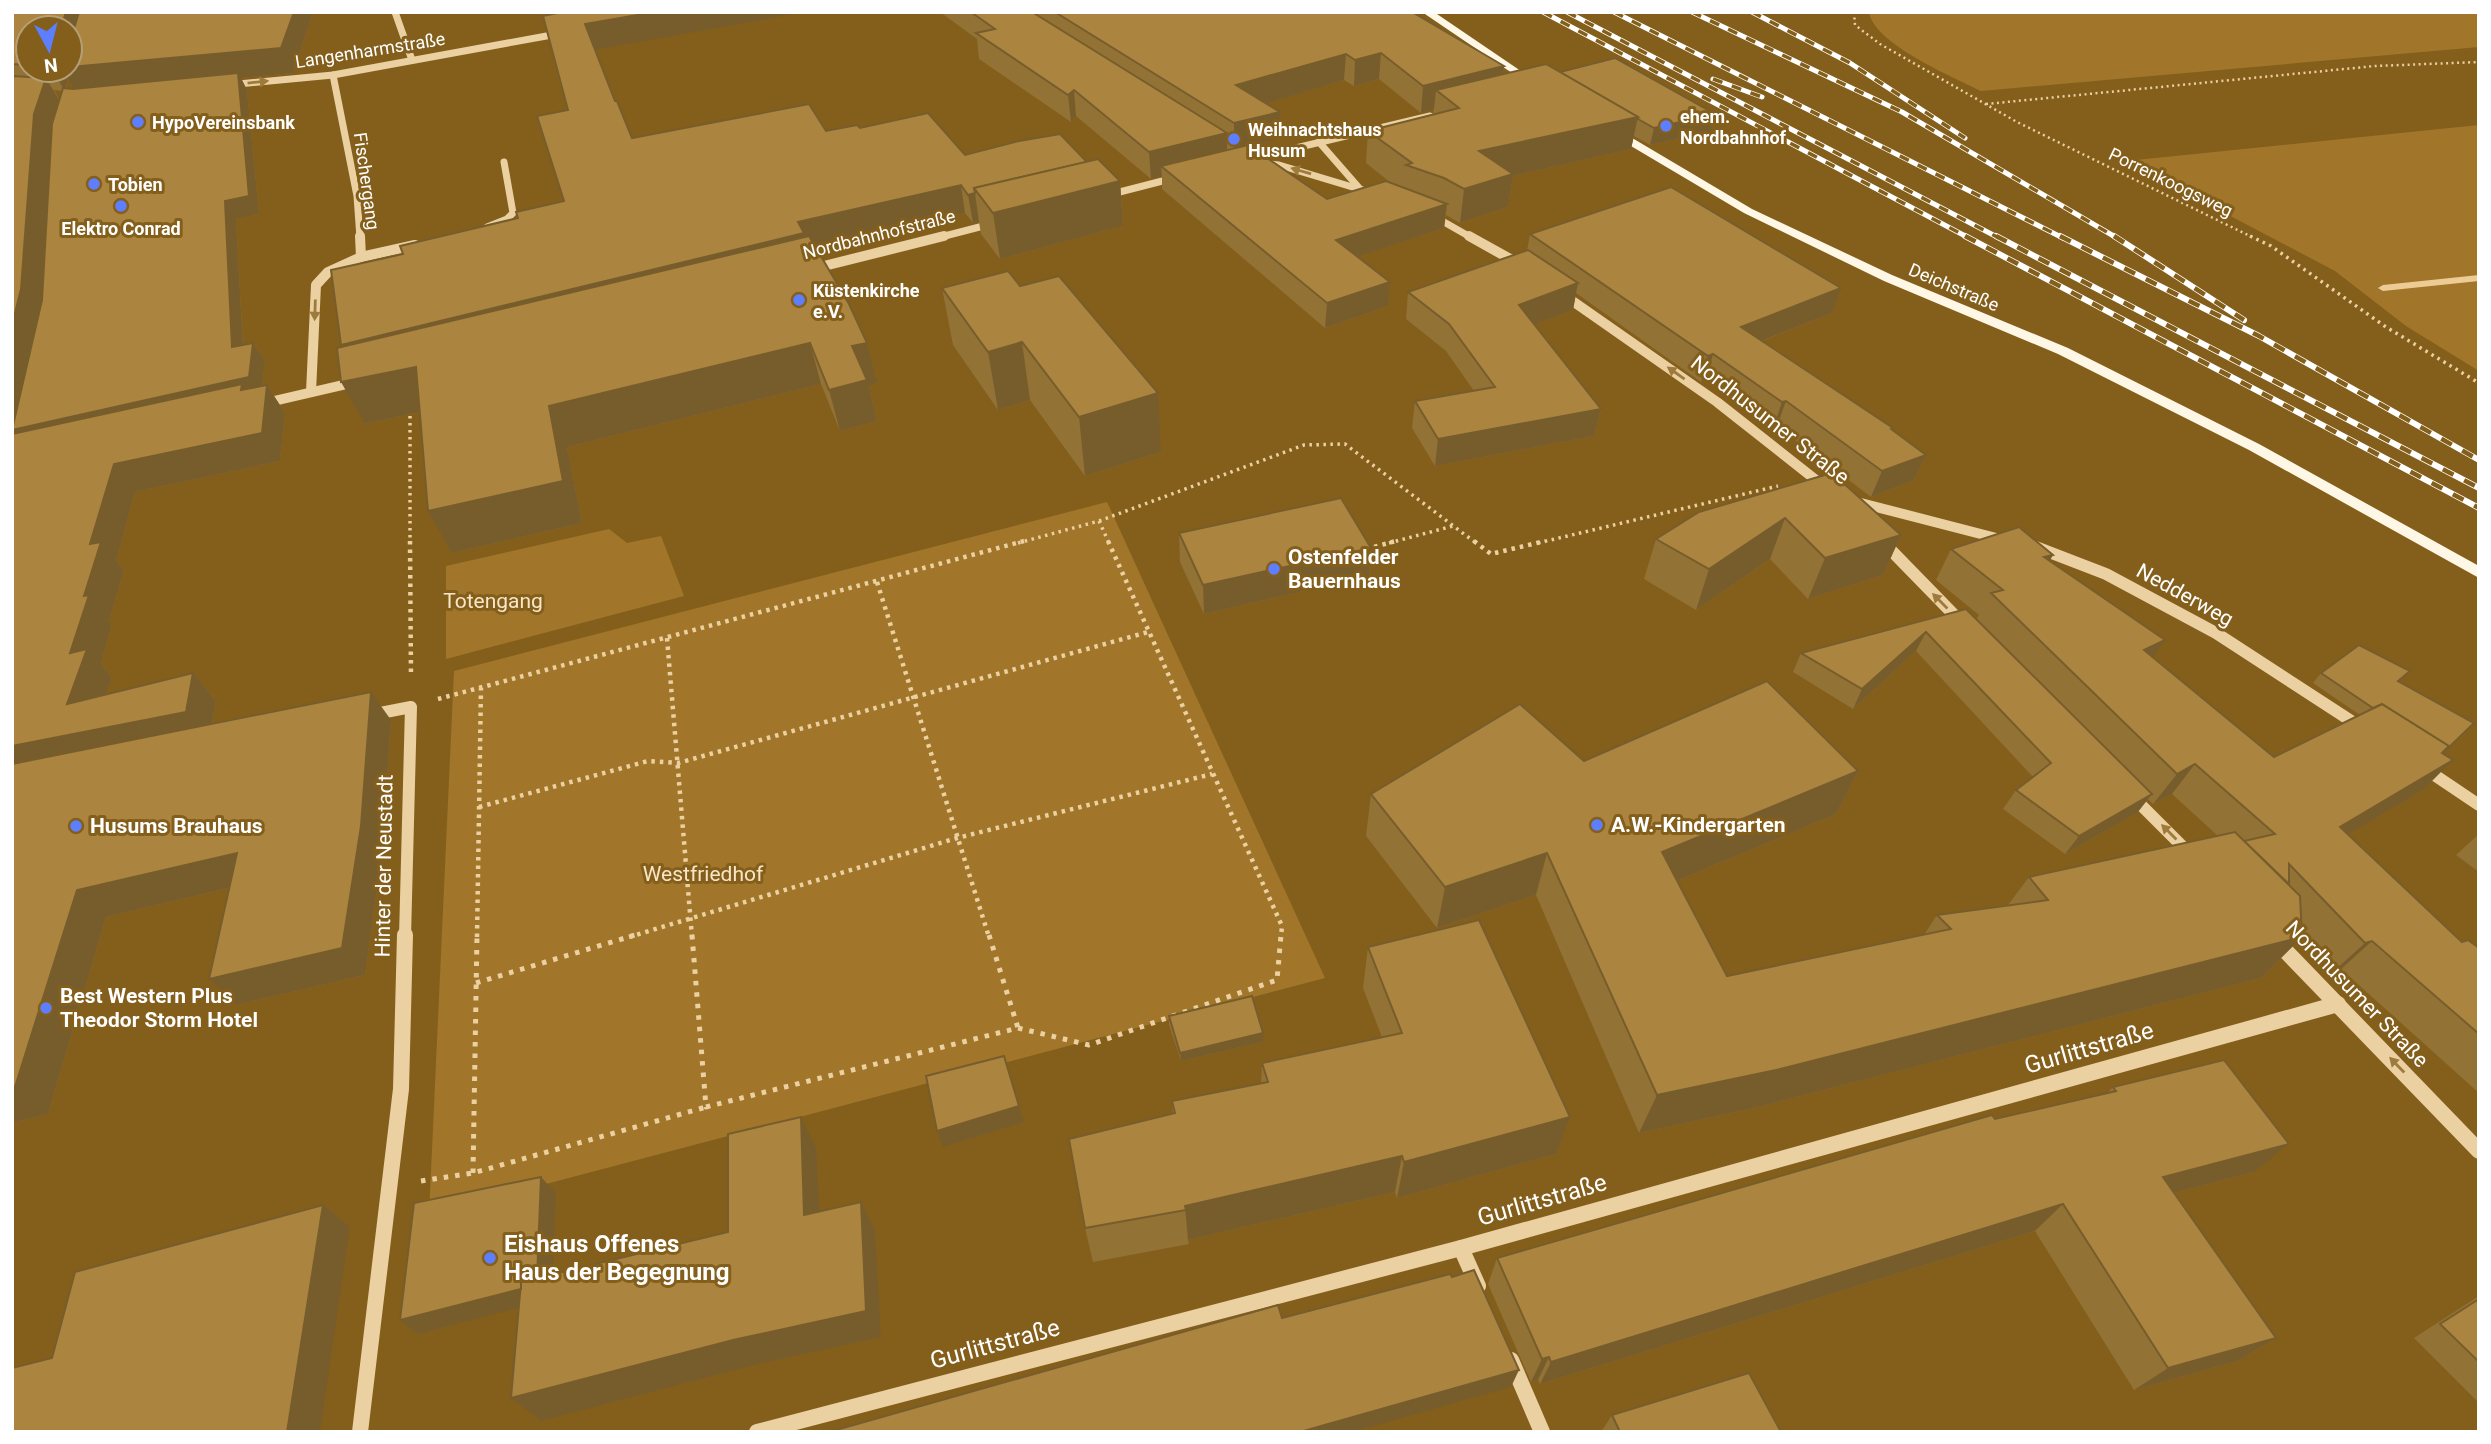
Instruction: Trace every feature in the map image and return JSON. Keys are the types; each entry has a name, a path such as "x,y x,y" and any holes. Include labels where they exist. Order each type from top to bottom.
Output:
{"main road":[{"path":"1426,12 1542,89"},
{"name":"Deichstraße","path":"1599,123 1748,211 1888,278 2063,351 2254,447 2479,573"}],"street":[{"path":"396,12 412,60"},
{"name":"Langenharmstraße","path":"224,86 333,75 572,31"},
{"name":"Fischergang","path":"311,392 316,285 328,272 360,257 357,196 333,75"},
{"path":"1526,93 1542,89"},
{"path":"1386,198 1279,165 1240,162 1435,114"},
{"path":"1319,142 1360,189"},
{"path":"482,228 507,219 513,213 504,162"},
{"path":"1093,198 1186,175"},
{"path":"1412,208 1438,217 1535,275"},
{"name":"Nordbahnhofstraße","path":"800,272 1000,222"},
{"path":"360,257 426,242"},
{"name":"Nordhusumer Straße","path":"1547,283 1717,402 1838,497 1857,517"},
{"path":"246,407 373,378"},
{"name":"Nedderweg","path":"1838,497 2044,550 2106,575 2216,633 2371,734"},
{"path":"1877,537 1975,636"},
{"path":"357,718 411,707"},
{"name":"Hinter der Neustadt","path":"360,1432 401,1089 411,707"},
{"path":"2415,763 2479,805"},
{"path":"2122,785 2201,865"},
{"name":"Nordhusumer Straße","path":"2269,934 2479,1151"},
{"name":"Gurlittstraße","path":"757,1432 1461,1248 2338,1004"},
{"path":"1461,1248 1483,1297"},
{"path":"1504,1346 1542,1432"}],"path":[{"name":"Porrenkoogsweg","path":"1854,12 1855,25 1880,44 1985,104 2271,246 2386,327 2479,383"},
{"path":"1985,104 2362,67 2479,62"},
{"path":"410,397 411,707 1099,521 1304,445 1345,444 1490,554 1813,478"},
{"path":"389,1186 474,1174 706,1107 1018,1028 1089,1045 1277,980 1282,926 1099,521"},
{"path":"1355,552 1453,526"},
{"path":"877,582 1018,1028"},
{"path":"479,807 648,761 678,763 1149,632"},
{"path":"667,638 706,1107"},
{"path":"474,1174 481,688"},
{"path":"476,983 957,838 1212,774"}],"green space":[{"path":"1869,12 2479,12 2479,47 1981,91 1899,47 1874,24"},
{"path":"2479,125 2479,371 2406,326 2335,271 2126,161"},
{"name":"Westfriedhof","path":"1107,502 1325,978 429,1215 454,671"},
{"name":"Totengang","path":"609,529 627,543 661,536 684,596 446,659 446,566"}],"building":[{"path":"12,12 66,12 14,14 12,64"},
{"path":"294,12 281,48 84,66 84,14 78,14"},
{"path":"562,12 655,12 585,24 632,138 809,104 826,131 857,125 860,128 928,113 965,155 1060,134 1087,162 974,188 975,193 968,195 961,185 798,222 804,233 341,345 331,270 403,254 400,246 518,218 516,212 564,201 537,116 568,110 543,16"},
{"path":"971,12 1032,12 1227,133 1149,152 1074,90 1068,95 976,33 995,29"},
{"path":"1055,12 1412,12 1504,66 1423,86 1381,53 1355,60 1346,54 1236,85 1280,112 1234,123"},
{"path":"1615,58 1715,114 1654,128 1560,72"},
{"path":"1546,64 1638,117 1479,151 1513,174 1464,189 1444,178 1406,165 1412,163 1368,131 1459,108 1436,90"},
{"path":"238,73 249,196 225,201 232,347 253,343 249,377 12,430 42,300 52,124 63,88"},
{"path":"12,76 14,84 44,84 34,114 21,289 12,325"},
{"path":"1248,145 1327,199 1386,181 1447,204 1336,240 1390,282 1327,303 1161,166"},
{"path":"1098,159 1120,181 993,213 974,188"},
{"path":"1671,187 1841,288 1741,327 1893,428 1891,429 1926,455 1882,471 1786,401 1782,402 1713,354 1708,356 1530,234"},
{"path":"809,236 849,304 867,343 852,346 867,380 829,390 810,343 549,406 563,481 428,511 416,367 341,382 337,348"},
{"path":"1528,250 1578,283 1519,305 1601,409 1438,439 1415,401 1495,387 1449,324 1408,292"},
{"path":"1008,271 1020,286 1059,276 1158,393 1079,417 1022,342 988,352 942,288"},
{"path":"242,384 241,390 267,385 262,433 114,464 90,544 101,542 84,596 89,595 70,653 87,649 67,704 193,673 186,712 12,746 12,434"},
{"path":"1842,470 1846,477 1841,481 1901,535 1825,558 1785,518 1709,569 1656,539 1699,512"},
{"path":"1341,498 1371,548 1203,585 1179,533"},
{"path":"2019,527 2053,555 2044,557 2165,640 2144,650 2274,757 2382,704 2449,746 2442,753 2453,760 2340,827 2462,942 2468,940 2479,948 2479,1034 2372,941 2365,943 2289,864 2289,884 2244,841 2275,834 2195,764 2177,774 1991,593 2003,590 1951,549"},
{"path":"1966,609 2152,794 2079,836 2016,790 2051,763 1926,632 1862,689 1801,653"},
{"path":"2359,645 2410,671 2398,681 2474,723 2443,753 2449,746 2382,704 2373,708 2321,673"},
{"path":"1767,681 1858,771 1662,852 1727,976 1951,929 1937,915 2048,900 2029,877 2235,832 2300,896 2302,937 1776,1070 1657,1095 1547,853 1445,887 1371,794 1520,704 1584,761"},
{"path":"371,692 361,826 342,948 209,979 237,853 77,890 12,1091 12,764"},
{"path":"1479,920 1570,1117 1404,1162 1402,1156 1185,1206 1186,1210 1085,1228 1069,1139 1175,1113 1172,1101 1268,1082 1262,1063 1402,1033 1368,947"},
{"path":"1252,996 1263,1033 1180,1053 1169,1016"},
{"path":"1004,1056 1019,1106 937,1131 926,1076"},
{"path":"2224,1060 2289,1144 2163,1177 2276,1338 2168,1368 2063,1204 1551,1362 1549,1357 1542,1359 1497,1258 1992,1115 1995,1119 2116,1091 2113,1087"},
{"path":"801,1117 804,1215 861,1202 866,1311 733,1340 511,1398 521,1282 728,1232 728,1134"},
{"name":"Eishaus Offenes Haus der Begegnung","path":"541,1177 537,1278 521,1282 521,1289 400,1320 414,1203"},
{"path":"323,1205 287,1432 12,1432 12,1368 52,1358 75,1272"},
{"path":"1474,1270 1519,1370 1300,1432 829,1432 1278,1305 1282,1318"},
{"path":"2479,1299 2479,1362 2440,1324"},
{"path":"1749,1373 1781,1432 1620,1432 1612,1415"}],"waterway":[{"path":"2383,288 2479,278"}],"railway":[{"path":"1543,12 1969,238"},
{"path":"1567,12 1999,238"},
{"path":"1614,12 2063,238"},
{"path":"1692,12 1902,112 2117,238"},
{"path":"1752,12 1850,63 1965,138"},
{"path":"1713,79 1762,97"},
{"path":"1965,236 2479,508"},
{"path":"1996,236 2479,488"},
{"path":"2060,236 2259,336 2479,460"},
{"path":"2114,236 2244,320"}],"place":[{"name":"HypoVereinsbank","path":"138,122"},
{"name":"ehem. Nordbahnhof","path":"1666,126"},
{"name":"Weihnachtshaus Husum","path":"1234,139"},
{"name":"Tobien","path":"94,184"},
{"name":"Elektro Conrad","path":"121,206"},
{"name":"Küstenkirche e.V.","path":"799,300"},
{"name":"Ostenfelder Bauernhaus","path":"1274,569"},
{"name":"A.W.-Kindergarten","path":"1597,825"},
{"name":"Husums Brauhaus","path":"76,826"},
{"name":"Best Western Plus Theodor Storm Hotel","path":"46,1008"},
{"name":"Eishaus Offenes Haus der Begegnung","path":"490,1258"}]}
